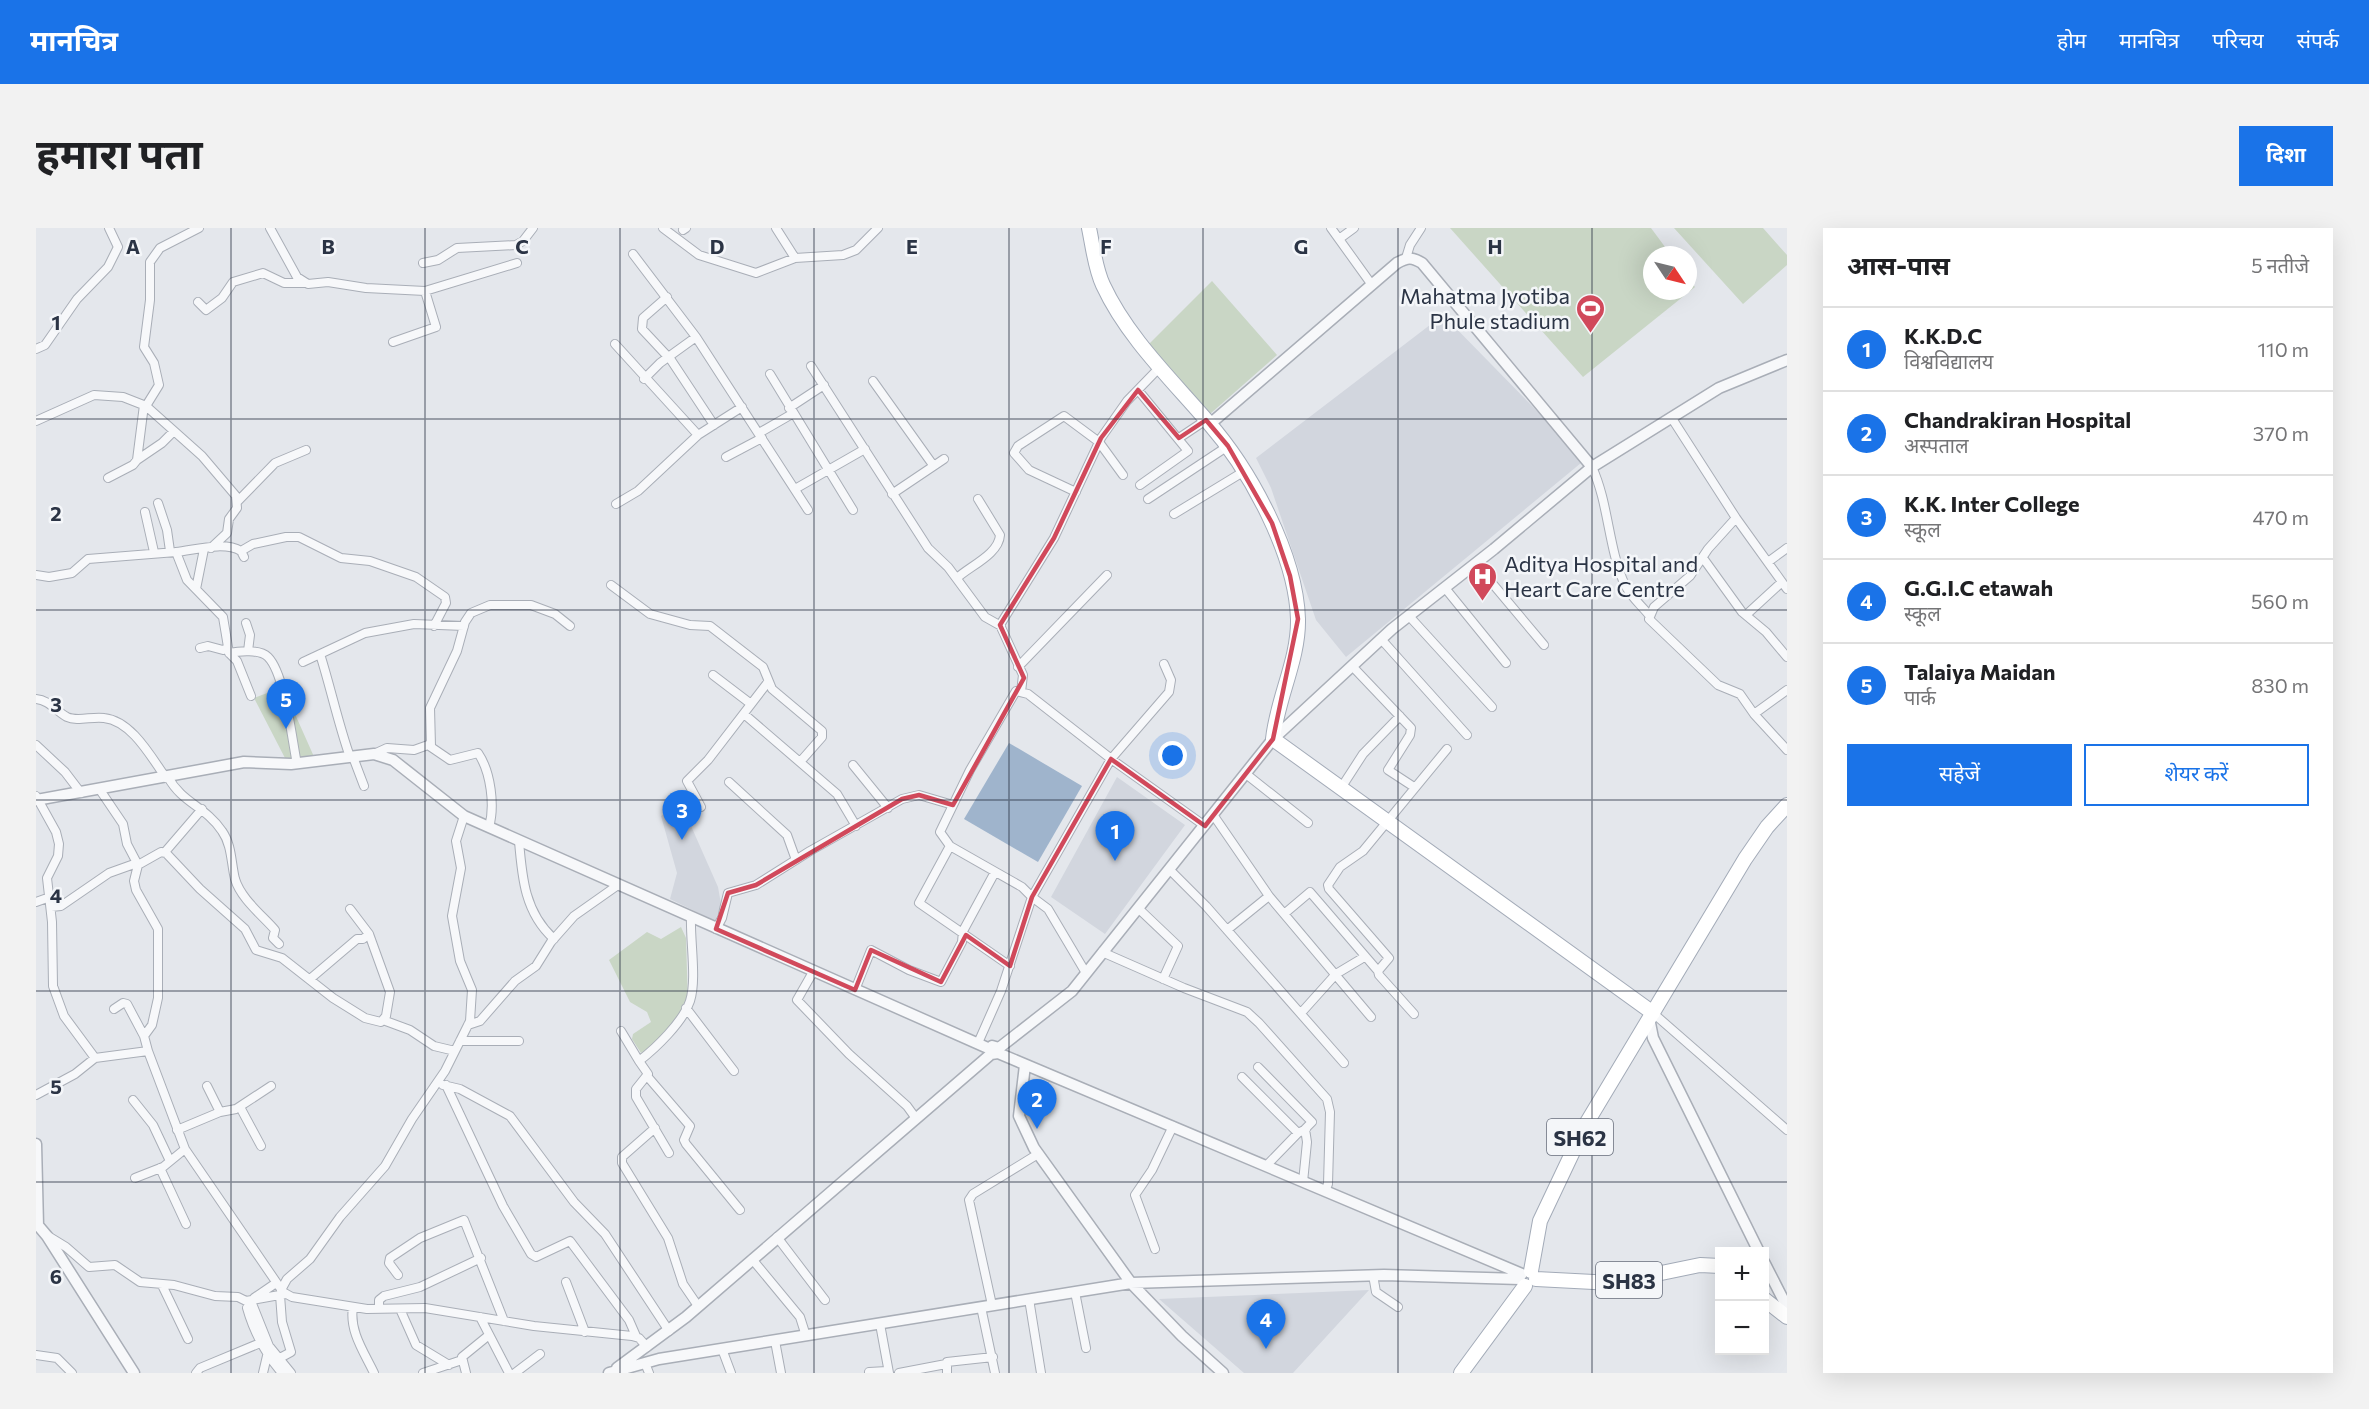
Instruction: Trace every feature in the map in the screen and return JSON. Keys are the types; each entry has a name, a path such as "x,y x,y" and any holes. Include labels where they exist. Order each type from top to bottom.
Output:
{"main road":[{"path":"1089,228 1103,285 1129,328 1228,446 1272,523 1290,576 1298,619 1292,660 1273,739 1387,820 1651,1016"},
{"name":"SH62","path":"1528,1279 1535,1238 1549,1197 1586,1124 1745,859 1767,827 1787,805"},
{"name":"SH83","path":"1528,1279 1612,1282 1700,1265 1715,1266"},
{"path":"1465,1368 1481,1351 1528,1279"},
{"path":"1767,1301 1787,1317"}],"street":[{"path":"36,349 47,342 77,299 108,267 118,249 109,228"},
{"path":"137,460 145,406 159,385 154,363 144,347 150,300 150,262 160,248 199,228"},
{"path":"270,228 297,277 304,282"},
{"path":"423,263 438,260 457,248 516,245 523,241 532,228"},
{"path":"663,228 699,255 750,272 760,273 795,258 843,255 856,250 878,228"},
{"path":"776,228 795,258"},
{"path":"1331,228 1372,285"},
{"path":"1339,239 1354,228"},
{"path":"1179,438 1208,422 1406,258 1410,245 1421,228"},
{"path":"633,254 696,337 808,510"},
{"path":"1406,258 1414,258 1422,263 1594,471 1600,486 1623,578 1629,592 1649,615 1652,623 1718,686 1740,694 1754,714 1787,750"},
{"path":"198,302 206,310 222,298 233,282 263,273 284,283 304,282 425,291 517,263"},
{"path":"393,342 436,327 425,291"},
{"path":"667,297 643,318 641,325 668,357 714,425"},
{"path":"644,379 668,357 696,337"},
{"path":"615,344 644,379 698,435"},
{"path":"609,1373 669,1331 915,1117 1072,991 1214,816 1273,739 1381,639 1594,471 1671,417 1719,388 1787,360"},
{"path":"812,366 928,548 957,578 985,617 1000,626 1023,675 1021,692"},
{"path":"1000,626 1008,608 1054,538 1099,442 1138,390 1160,367"},
{"path":"770,374 853,510"},
{"path":"873,381 933,465"},
{"path":"726,457 761,436 824,385"},
{"path":"1138,390 1188,449 1188,453 1140,485"},
{"path":"36,421 94,395 123,397 145,406 174,431 224,480 235,493 237,502"},
{"path":"616,504 638,491 698,435 742,407"},
{"path":"1076,492 1029,470 1014,451 1064,416 1099,442 1124,475"},
{"path":"1671,417 1736,518 1785,586 1746,615"},
{"path":"108,478 133,465 174,431"},
{"path":"1148,499 1228,446"},
{"path":"795,489 865,449"},
{"path":"196,589 207,548 227,533 237,502 274,463 306,450"},
{"path":"892,494 944,459"},
{"path":"1174,513 1243,472"},
{"path":"957,578 991,553 1000,537 978,499"},
{"path":"158,503 173,551 184,575 223,617 228,651 237,661 251,696"},
{"path":"145,512 154,552"},
{"path":"1649,615 1654,607 1690,576 1736,518"},
{"path":"36,575 49,577 72,573 88,559 132,557 154,552 236,548 243,554 253,544 295,537 313,542 341,558 364,559 411,574 442,594 446,600 434,626"},
{"path":"1768,562 1787,548"},
{"path":"1703,558 1746,615 1766,632 1787,657"},
{"path":"1476,564 1544,645"},
{"path":"1018,667 1107,574"},
{"path":"611,585 650,614 690,625 710,626 763,667 768,682 775,692 822,731 822,736 800,762"},
{"path":"1445,588 1506,663"},
{"path":"427,746 430,708 457,651 464,626 471,613 482,607 531,605 555,614 570,626"},
{"path":"1409,616 1492,707"},
{"path":"246,623 250,635 248,651"},
{"path":"303,662 365,633 414,624 464,626"},
{"path":"1381,639 1467,735"},
{"path":"200,648 208,646 267,656 279,678 295,739 297,764"},
{"path":"320,654 334,696 335,714 364,786"},
{"path":"978,1043 1010,966 1032,897 1111,759 1169,692 1171,680 1164,664"},
{"path":"1352,666 1411,728 1411,733 1388,770 1414,787"},
{"path":"713,675 751,704"},
{"path":"701,807 687,781 708,760 768,682"},
{"path":"1754,714 1787,690"},
{"path":"1086,973 1048,909 1022,887 950,846 940,832 999,718 1016,691 1028,694 1111,759 1205,826"},
{"path":"36,699 46,701 69,719 105,718 119,724 139,741 178,794 202,809 225,836 237,885 275,930 273,938 279,944"},
{"path":"744,714 841,798 856,826"},
{"path":"1341,788 1363,754 1400,716"},
{"path":"36,745 65,772 81,793"},
{"path":"95,1058 64,1016 53,986 51,907 47,878 58,856 59,844 56,832 37,799 100,790 254,760 297,764 374,754 387,747 414,750 427,746 450,760 476,753 480,756 490,789 492,817 489,827"},
{"path":"1378,971 1389,958 1328,885 1340,867 1363,851 1447,749"},
{"path":"374,754 393,760 464,816 1025,1065 1173,1126 1528,1279"},
{"path":"853,765 888,808"},
{"path":"1246,774 1308,823"},
{"path":"729,782 787,835 796,860"},
{"path":"100,790 123,824 127,844 137,864 134,881 136,890 158,932 158,1003 153,1025 144,1036"},
{"path":"716,929 728,894 756,885 910,796 919,795 953,805"},
{"path":"51,907 61,906 109,873 165,852 202,809"},
{"path":"280,1290 287,1279 310,1258 345,1211 379,1174 412,1119 441,1085 468,1025 472,1014 472,990 460,961 452,915 460,868 456,841 464,816"},
{"path":"1214,816 1269,896 1371,1017"},
{"path":"519,841 522,876 531,908 540,925 554,939"},
{"path":"950,846 919,903 1010,966"},
{"path":"165,852 200,889 245,929 256,950 282,958 333,998 365,1018 376,1022 384,1020 410,1030 434,1046 455,1051"},
{"path":"1170,870 1227,930 1344,1063"},
{"path":"855,990 871,950 909,970 941,982 994,872"},
{"path":"468,1025 480,1021 513,983 536,966 554,939 579,913 618,885"},
{"path":"1284,914 1310,892 1414,1014"},
{"path":"1227,930 1269,896"},
{"path":"36,902 50,897"},
{"path":"1138,908 1178,946 1163,979"},
{"path":"350,909 369,934 390,992 390,1001 384,1020"},
{"path":"639,1061 660,1044 690,999 693,980 691,917"},
{"path":"310,979 358,938 363,939 369,934"},
{"path":"1102,952 1247,1012 1322,1092 1327,1099 1330,1112 1328,1184 1325,1191"},
{"path":"1301,1013 1336,974 1361,959"},
{"path":"813,972 797,999 849,1054 907,1106 915,1117"},
{"path":"114,1009 123,1003 127,1004 144,1036 185,1149 280,1290 282,1322 291,1352 278,1359"},
{"path":"686,1008 734,1071"},
{"path":"1651,1016 1787,1130"},
{"path":"1651,1016 1653,1038 1757,1247"},
{"path":"621,1031 647,1076 690,1126 684,1140 686,1144 740,1210"},
{"path":"460,1041 519,1041"},
{"path":"36,1095 75,1074 95,1058 148,1051"},
{"path":"1025,1065 1018,1116 1024,1132 1038,1154 1131,1283 1182,1336 1223,1373"},
{"path":"1258,1067 1311,1122 1266,1166"},
{"path":"647,1076 635,1094 669,1153"},
{"path":"1242,1077 1302,1131 1306,1161 1303,1182"},
{"path":"441,1085 459,1089 510,1116 574,1202 605,1234 669,1331"},
{"path":"441,1085 502,1206 531,1254 536,1257 570,1241 629,1320 636,1336 647,1347"},
{"path":"207,1086 220,1112"},
{"path":"177,1130 220,1112 240,1107 272,1086"},
{"path":"133,1100 138,1110 153,1125 170,1161"},
{"path":"240,1107 261,1146"},
{"path":"1155,1249 1135,1195 1152,1170 1173,1126"},
{"path":"655,1128 621,1160 668,1238 681,1280 698,1306"},
{"path":"36,1144 37,1225 49,1239 134,1373"},
{"path":"135,1178 160,1168 185,1149"},
{"path":"995,1373 987,1306 969,1200 973,1194 1038,1154"},
{"path":"160,1168 186,1224"},
{"path":"398,1275 389,1263 390,1258 420,1238 449,1228 462,1219 467,1223 504,1321"},
{"path":"777,1237 825,1300"},
{"path":"49,1239 66,1247 88,1267 115,1265 136,1281 174,1285 216,1296 238,1297 249,1301 280,1290 353,1307 425,1308 585,1332 636,1336"},
{"path":"379,1309 379,1300 384,1296 415,1289 481,1258"},
{"path":"752,1259 800,1317 806,1336"},
{"path":"1769,1272 1787,1307"},
{"path":"609,1373 647,1368 723,1349 1131,1283 1373,1275 1528,1279"},
{"path":"1373,1275 1376,1292 1398,1307"},
{"path":"566,1282 585,1332"},
{"path":"162,1285 188,1339"},
{"path":"1075,1292 1086,1348"},
{"path":"1029,1299 1041,1373"},
{"path":"249,1301 252,1326 291,1373"},
{"path":"353,1307 352,1323 374,1373"},
{"path":"399,1309 416,1345 449,1365"},
{"path":"480,1317 509,1373"},
{"path":"869,1372 888,1372 880,1324"},
{"path":"425,1373 462,1360 466,1353 489,1335"},
{"path":"263,1341 267,1356 282,1373"},
{"path":"196,1373 200,1368 263,1341"},
{"path":"775,1341 781,1373"},
{"path":"723,1349 731,1373"},
{"path":"515,1373 540,1354"},
{"path":"36,1355 57,1358 72,1373"},
{"path":"263,1373 267,1356"},
{"path":"899,1373 947,1368 993,1357"},
{"path":"462,1360 466,1373"}],"highlighted area":[{"path":"1138,390 1179,438 1206,420 1228,446 1272,523 1290,576 1298,619 1273,739 1205,826 1111,759 1032,897 1010,966 966,935 941,982 871,950 855,990 716,929 728,893 756,885 902,799 919,795 953,805 1024,678 1000,625 1054,538 1101,438"}],"shaded area":[{"path":"1443,315 1586,461 1346,657 1316,620 1271,488 1256,458"},
{"path":"1117,777 1185,825 1105,934 1051,897"},
{"path":"680,801 718,887 721,904 715,921 670,899 677,873 661,816"},
{"path":"1369,1290 1293,1373 1244,1373 1159,1299"}],"green space":[{"name":"Mahatma Jyotiba Phule stadium","path":"1450,228 1651,228 1664,246 1643,246 1643,300 1679,300 1583,377"},
{"path":"1674,228 1763,228 1787,255 1787,265 1743,304 1697,253 1697,246 1690,246"},
{"path":"1212,281 1277,355 1210,414 1148,345"},
{"path":"283,687 315,759 286,760 254,698"},
{"path":"681,927 686,938 688,1005 660,1041 641,1053 632,1039 633,1034 651,1022 647,1012 630,1002 609,960 647,932 661,939"}],"water":[{"path":"1009,743 1082,786 1038,862 964,819"}],"place":[{"name":"Mahatma Jyotiba Phule stadium","path":"1591,334"},
{"name":"Aditya Hospital and Heart Care Centre","path":"1483,602"},
{"name":"Talaiya Maidan","path":"286,729"},
{"name":"K.K. Inter College","path":"682,840"},
{"name":"K.K.D.C","path":"1115,861"},
{"name":"Chandrakiran Hospital","path":"1037,1129"},
{"name":"G.G.I.C etawah","path":"1266,1349"}]}
